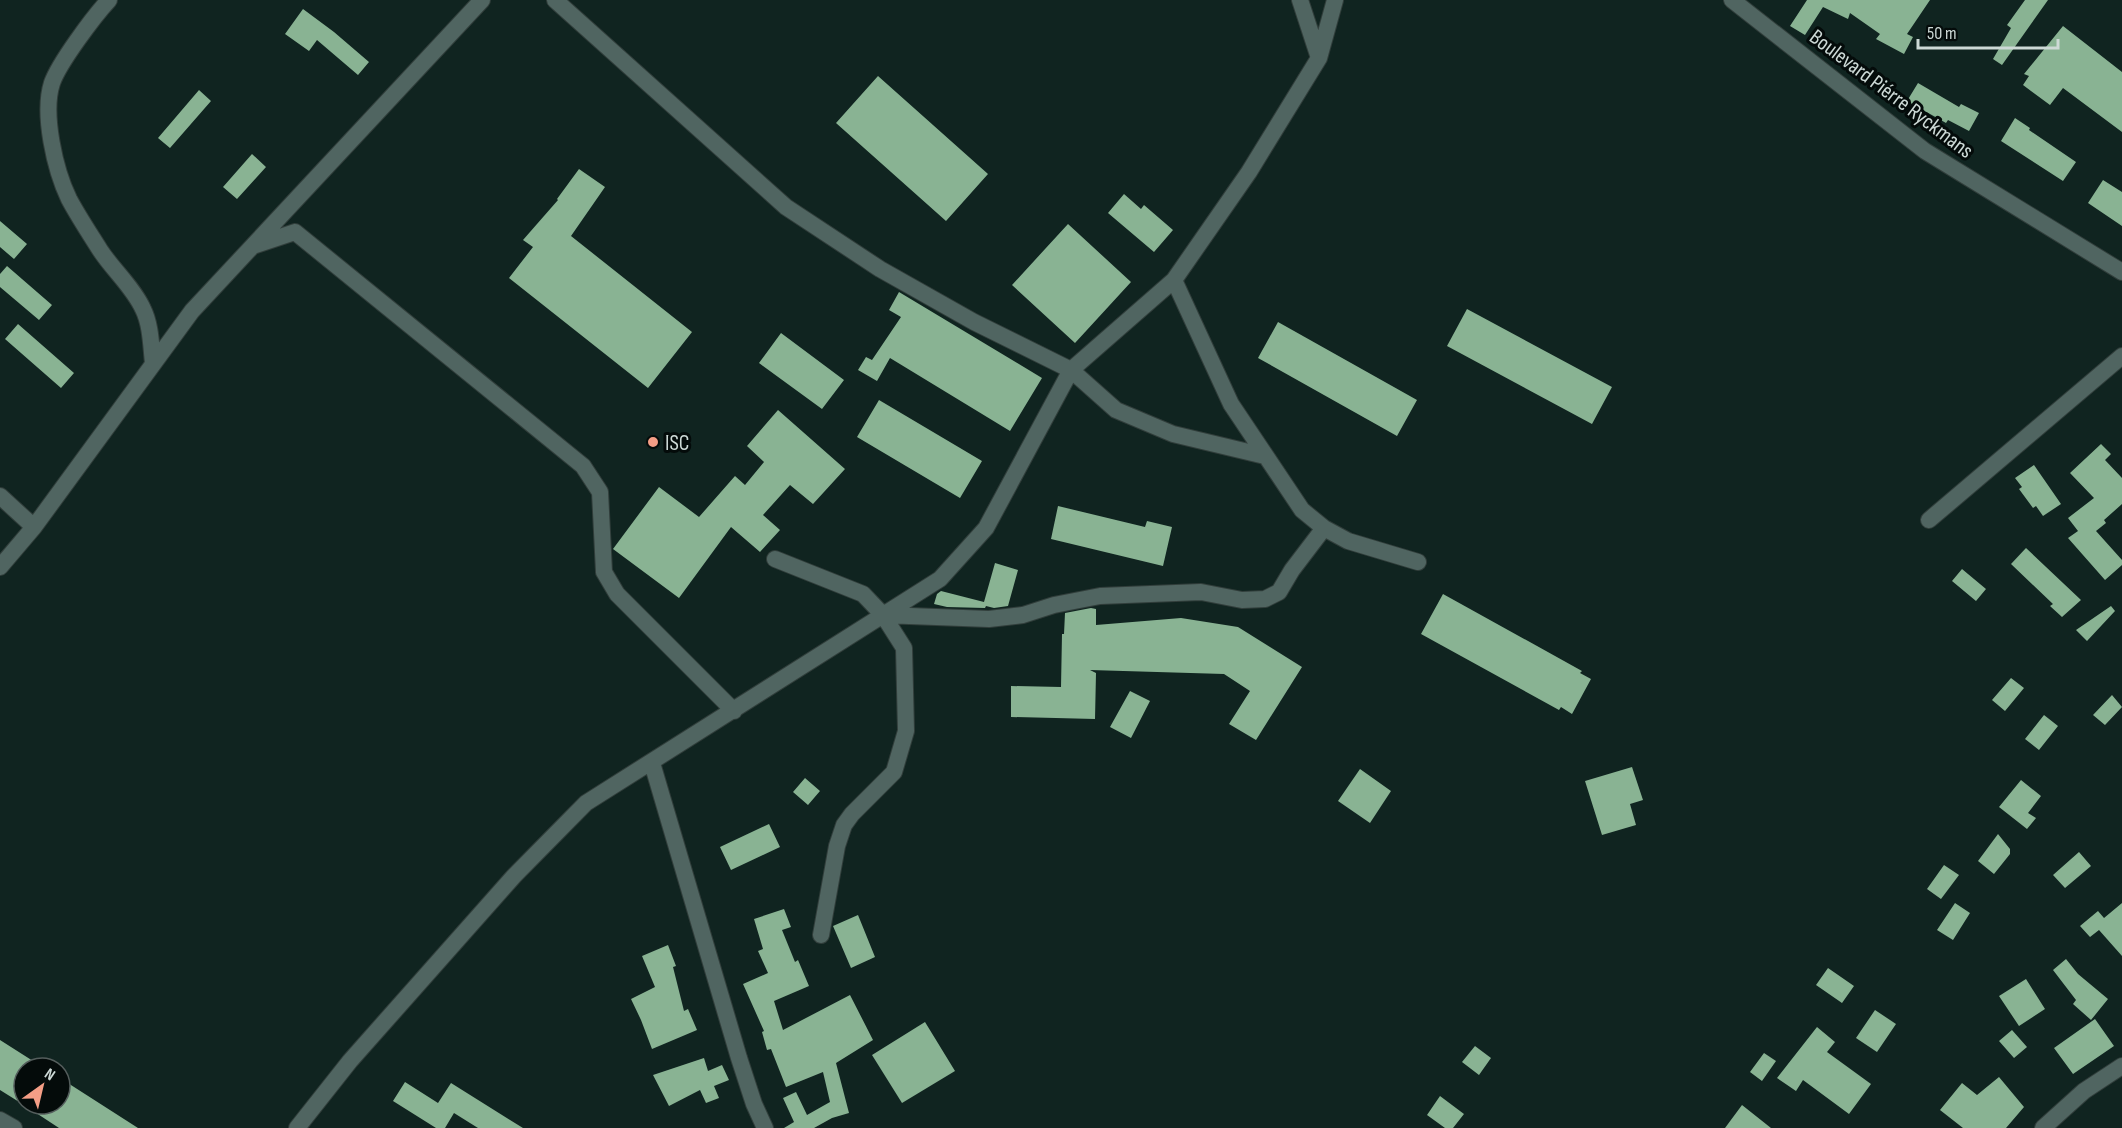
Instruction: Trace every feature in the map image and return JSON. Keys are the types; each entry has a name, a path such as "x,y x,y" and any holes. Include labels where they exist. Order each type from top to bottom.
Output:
{"street":[{"path":"109,0 62,62 52,83 48,107 56,161 69,199 100,250 129,287 143,310 153,363"},
{"path":"0,567 34,526 192,311 482,0"},
{"path":"555,0 786,207 880,269 974,322 1071,370 1116,410 1173,434 1265,456"},
{"path":"1300,0 1319,58"},
{"path":"297,1128 350,1061 522,868 586,803 940,579 986,528 1071,370 1174,280 1249,172 1319,58 1335,0"},
{"name":"Boulevard Piérre Ryckmans","path":"1732,0 1926,151 2122,273"},
{"path":"295,232 299,196"},
{"path":"252,247 295,232"},
{"path":"295,232 583,466 600,492 604,572 617,594 734,711"},
{"path":"1174,280 1231,404 1302,510 1324,528 1348,541 1418,562"},
{"path":"1929,520 2122,356"},
{"path":"0,496 34,526"},
{"path":"883,615 989,619 1023,615 1054,605 1100,596 1201,592 1242,600 1265,599 1279,592 1292,570 1324,528"},
{"path":"775,559 863,594 883,615 904,648 906,730 894,772 844,825 837,846 821,934"},
{"path":"652,763 739,1058 754,1104 765,1128"},
{"path":"2043,1128 2084,1091 2122,1066"},
{"path":"0,1120 14,1128"}],"building":[{"path":"1807,0 1930,0 1907,34 1913,37 1904,54 1876,39 1880,34 1850,13 1848,19 1823,7 1805,35 1790,26"},
{"path":"2025,0 2048,0 2002,65 1993,59 2011,28 2007,25"},
{"path":"303,9 369,62 358,75 317,40 309,51 285,34"},
{"path":"2063,26 2122,72 2122,132 2063,88 2050,105 2023,85 2029,76 2024,74"},
{"path":"878,76 988,174 946,221 836,123"},
{"path":"1918,83 1959,107 1961,104 1979,113 1969,131 1948,120 1946,123 1907,101"},
{"path":"199,90 211,101 170,148 158,138"},
{"path":"2015,118 2076,162 2063,181 2001,141"},
{"path":"252,154 266,167 237,199 223,187"},
{"path":"579,169 605,187 571,236 692,332 648,388 509,278 533,247 523,240 558,200"},
{"path":"2103,180 2122,192 2122,226 2088,203"},
{"path":"1124,194 1141,209 1144,205 1173,230 1154,252 1108,213"},
{"path":"0,221 27,244 14,259 0,247"},
{"path":"1068,224 1131,282 1075,343 1012,285"},
{"path":"7,266 52,305 39,320 0,287 0,274"},
{"path":"899,292 1042,378 1010,431 890,358 877,381 858,370 866,357 872,360 901,317 889,310"},
{"path":"1467,309 1612,387 1592,424 1447,346"},
{"path":"1278,322 1417,400 1397,436 1258,358"},
{"path":"18,324 74,373 61,388 5,339"},
{"path":"781,333 844,380 822,409 759,363"},
{"path":"879,400 982,461 960,498 857,437"},
{"path":"778,410 845,469 813,504 790,485 763,515 780,530 760,552 731,527 679,598 613,549 659,487 699,517 735,476 745,485 764,462 747,446"},
{"path":"2101,444 2111,454 2105,460 2122,478 2122,504 2104,520 2106,523 2096,531 2122,560 2122,565 2105,580 2068,538 2078,531 2068,518 2094,498 2070,473"},
{"path":"2034,465 2061,504 2043,516 2036,506 2033,508 2019,489 2022,487 2015,478"},
{"path":"1058,506 1145,527 1147,521 1172,527 1163,566 1051,539"},
{"path":"2026,548 2081,600 2062,617 2050,606 2053,604 2011,564"},
{"path":"995,563 1018,570 1008,606 947,607 934,604 937,594 941,591 984,602"},
{"path":"1962,569 1986,589 1976,601 1952,581"},
{"path":"1443,594 1582,671 1580,673 1591,679 1572,714 1561,707 1559,710 1421,634"},
{"path":"2111,606 2115,611 2087,641 2076,630"},
{"path":"1096,609 1096,625 1181,618 1238,627 1302,667 1256,740 1229,724 1250,691 1224,674 1090,670 1096,673 1095,719 1011,717 1011,686 1061,687 1062,634 1064,634 1065,613"},
{"path":"2011,678 2024,688 2005,711 1992,700"},
{"path":"1130,691 1150,701 1131,738 1110,727"},
{"path":"2112,695 2122,707 2105,725 2093,715"},
{"path":"2044,715 2058,726 2039,750 2025,739"},
{"path":"1632,767 1643,800 1630,804 1636,825 1602,835 1585,781"},
{"path":"1360,769 1391,791 1370,823 1338,801"},
{"path":"805,778 820,791 808,805 793,792"},
{"path":"2021,780 2041,796 2028,813 2036,818 2027,829 1999,807"},
{"path":"769,824 780,847 731,870 720,847"},
{"path":"1998,834 2010,849 2010,854 1994,874 1978,861"},
{"path":"2079,852 2091,866 2065,888 2053,875"},
{"path":"1944,865 1959,875 1941,899 1927,889"},
{"path":"1955,903 1970,913 1953,940 1937,930"},
{"path":"2122,903 2122,956 2099,930 2090,937 2080,926 2098,911 2104,918"},
{"path":"784,909 791,927 782,930 795,962 798,960 809,986 774,1001 783,1030 850,995 873,1040 836,1063 849,1113 832,1118 814,1128 784,1128 794,1122 783,1098 796,1092 807,1115 830,1102 823,1072 786,1087 771,1049 767,1050 762,1032 764,1031 743,984 768,973 758,951 763,949 754,919"},
{"path":"858,915 875,957 851,968 833,926"},
{"path":"668,945 676,966 673,967 684,1011 688,1009 697,1030 652,1049 631,999 655,987 642,956"},
{"path":"2066,959 2078,974 2108,999 2091,1020 2073,1004 2076,1000 2053,970"},
{"path":"1828,968 1854,986 1842,1003 1816,985"},
{"path":"2026,979 2045,1009 2019,1026 1999,996"},
{"path":"1875,1010 1896,1024 1877,1052 1856,1038"},
{"path":"2095,1019 2114,1046 2073,1074 2054,1048"},
{"path":"925,1022 955,1071 902,1103 872,1055"},
{"path":"1817,1027 1835,1042 1827,1052 1871,1084 1849,1114 1803,1080 1796,1091 1777,1078"},
{"path":"2012,1030 2027,1047 2014,1058 1999,1041"},
{"path":"0,1040 25,1056 12,1056 12,1098 0,1090"},
{"path":"1475,1046 1491,1058 1479,1075 1462,1062"},
{"path":"1764,1053 1776,1061 1762,1081 1750,1072"},
{"path":"704,1058 708,1071 722,1065 729,1080 714,1086 719,1098 706,1103 700,1090 669,1106 653,1075"},
{"path":"1999,1077 2024,1107 2006,1128 1963,1128 1940,1110 1962,1083 1977,1095"},
{"path":"405,1082 438,1103 451,1083 523,1128 478,1128 454,1113 445,1128 436,1128 393,1101"},
{"path":"72,1086 138,1128 59,1128 40,1116 72,1116"},
{"path":"1440,1096 1464,1114 1453,1128 1445,1128 1427,1115"},
{"path":"1742,1105 1771,1128 1725,1128"}],"place":[{"name":"ISC","path":"653,442"}]}
